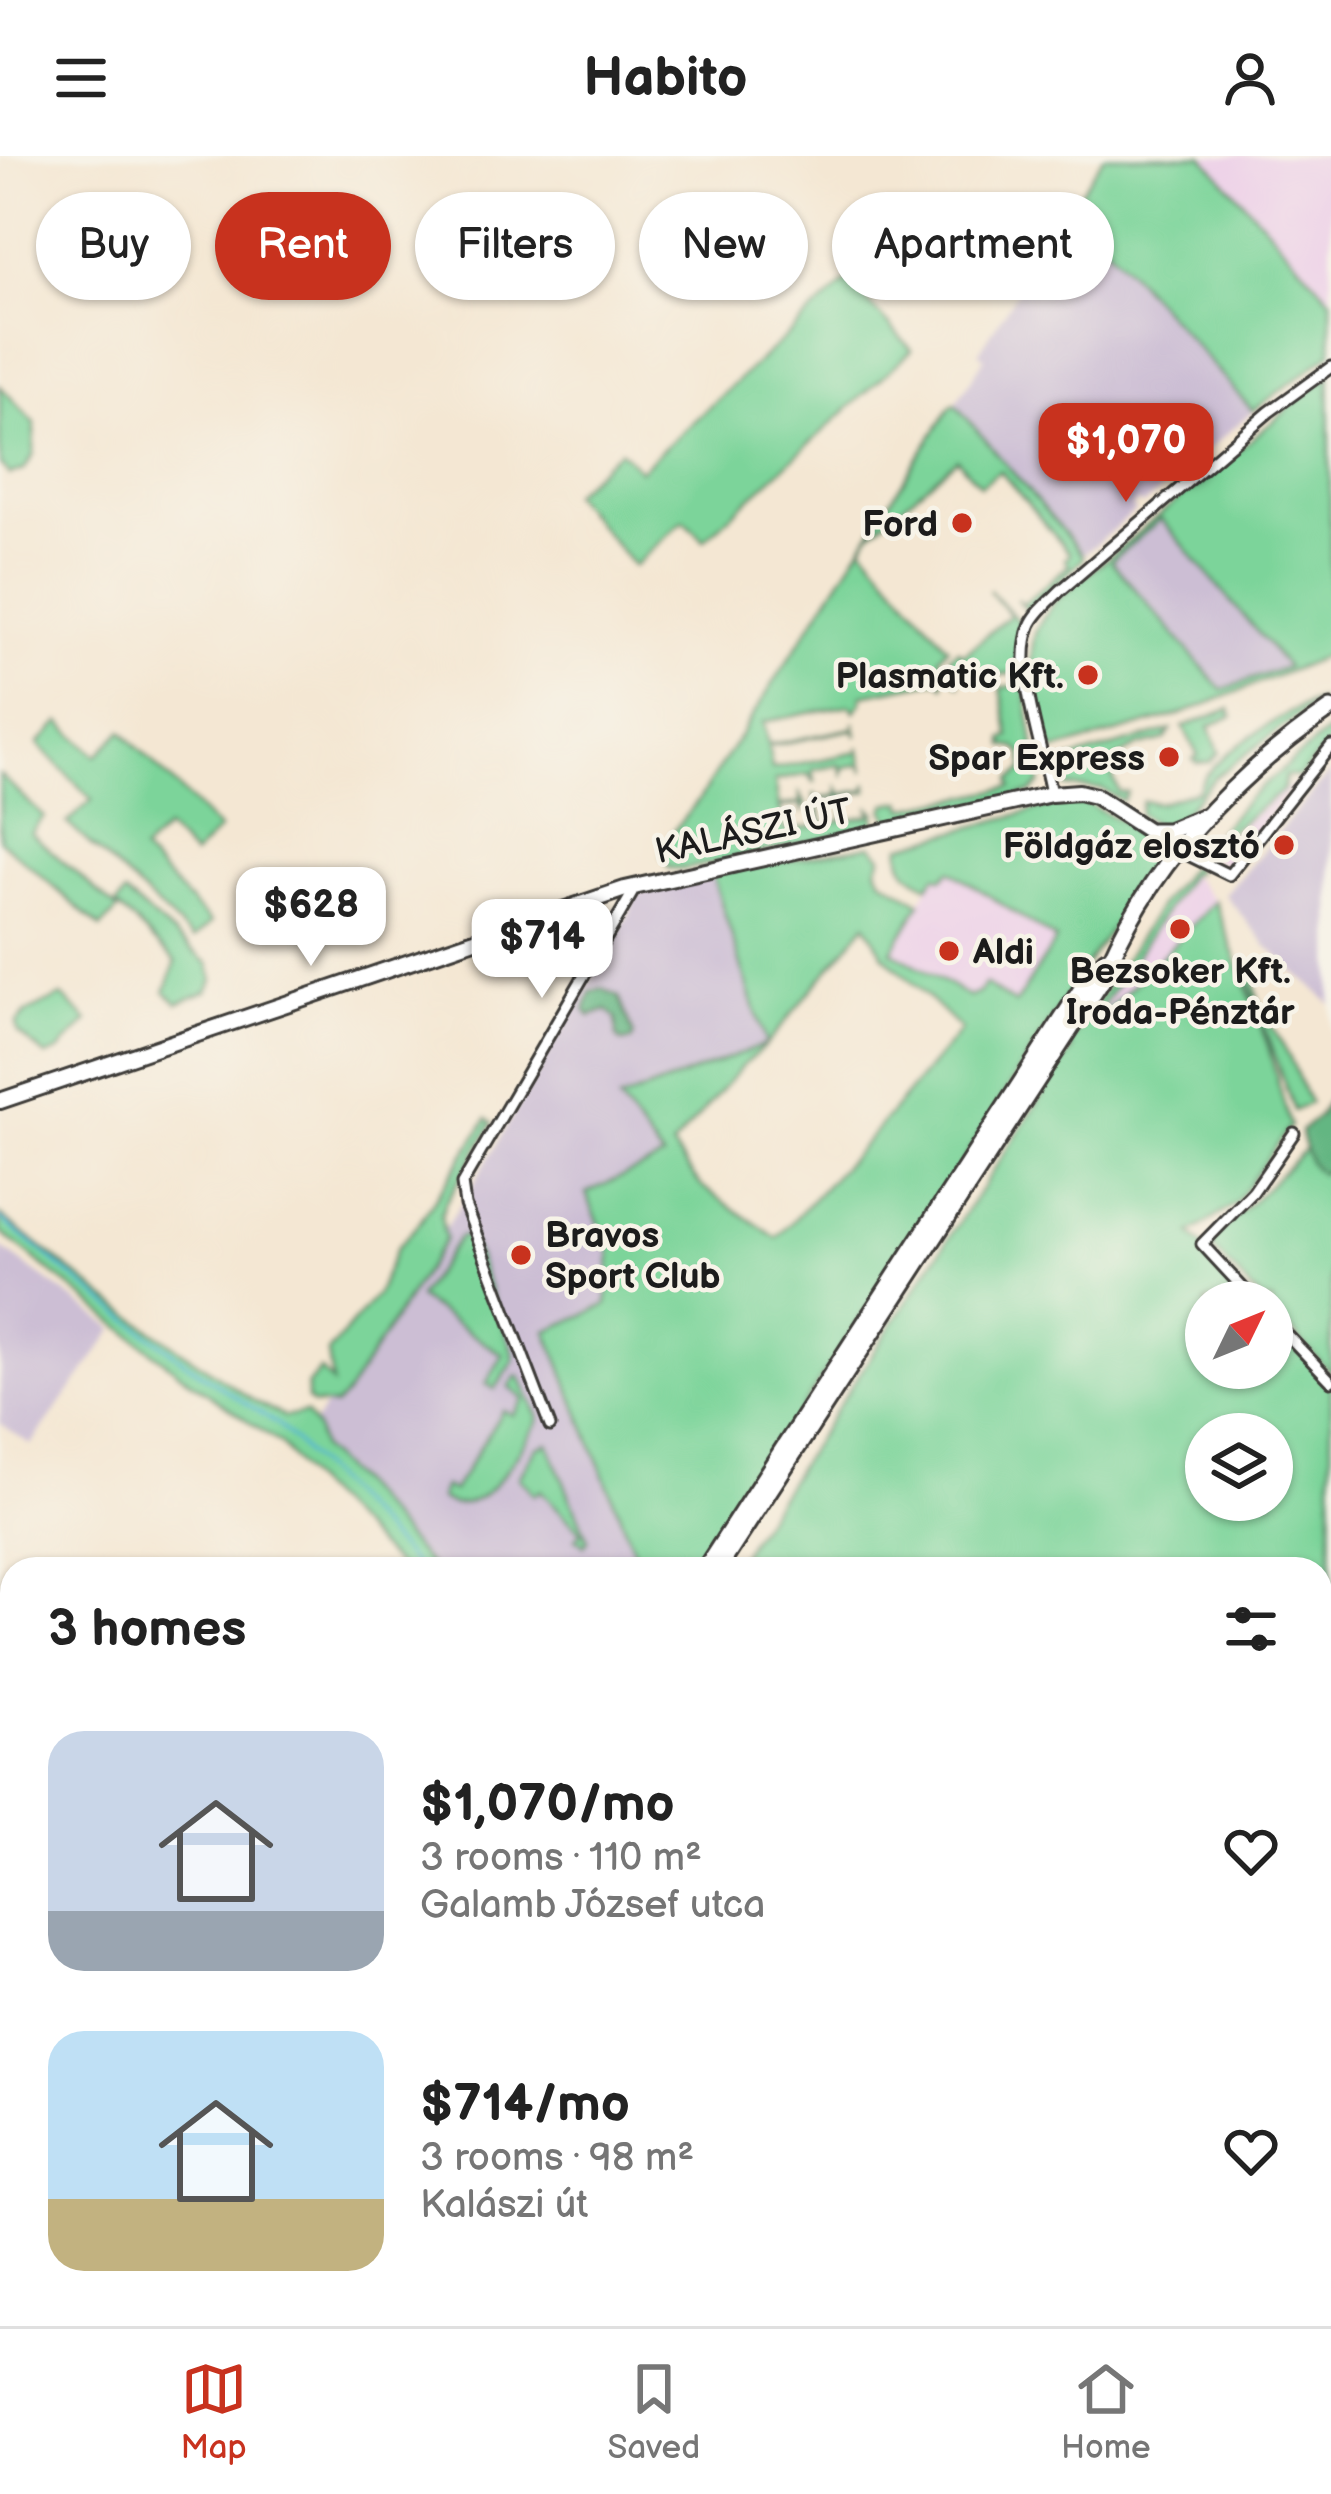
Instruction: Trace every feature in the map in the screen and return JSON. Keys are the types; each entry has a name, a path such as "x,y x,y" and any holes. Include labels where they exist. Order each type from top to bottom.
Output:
{"main road":[{"path":"713,1557 1092,973 1112,952 1178,850 1288,739 1331,709"},
{"name":"KALÁSZI ÚT","path":"637,886 1051,794 1079,792 1095,796 1178,850"},
{"path":"1152,831 1168,831 1210,814"},
{"path":"0,1101 637,886"},
{"path":"726,1557 1101,982 1112,952"}],"street":[{"path":"1051,794 1026,677 1031,622 1060,591 1269,412 1331,367"},
{"path":"1178,850 1229,875 1331,746"},
{"name":"KALÁSZI ÚT","path":"550,1426 465,1205 462,1184 637,886"},
{"path":"1236,1281 1202,1244 1252,1192 1294,1133"},
{"path":"1293,1341 1331,1381"}],"shaded area":[{"path":"1203,156 1331,156 1331,299"},
{"path":"1114,254 1253,411 1143,505 1138,502 1132,507 1135,511 1083,555 955,404 985,358 979,352 1012,300 1114,300"},
{"path":"1161,518 1287,666 1221,691 1111,560"},
{"path":"1331,771 1331,1004 1266,945 1225,895"},
{"path":"1299,779 1227,866 1212,858 1244,823"},
{"path":"949,870 1057,940 1015,1004 979,993 969,997 892,951 936,874"},
{"path":"712,874 766,1045 620,1101 664,1158 611,1252 607,1305 547,1331 636,1557 418,1557 301,1442 469,1192 635,896 653,887"},
{"path":"1191,875 1215,901 1089,1028"},
{"path":"0,1247 115,1329 31,1445 0,1423"}],"green space":[{"path":"1104,156 1203,156 1331,299 1331,353 1253,411 1114,254 1114,192 1080,192"},
{"path":"832,295 832,300 866,300 912,350 704,540 684,520 634,566 571,494 620,450 640,470"},
{"path":"1329,375 1331,654 1182,714 1054,751 1037,709 1032,674 1037,628 1053,603","holes":["1161,519 1286,667 1222,690 1111,561"]},
{"path":"0,386 35,423 34,454 24,470 10,475 0,464"},
{"path":"955,404 1083,555 1027,611 1017,599 1023,604 1069,565 1065,559 1070,554 1000,471 980,485 957,459 869,534"},
{"path":"867,537 863,546 948,647 940,657 944,686 940,680 862,695 855,711 850,705 763,722 768,745 855,728 854,722 857,736 855,729 768,746 772,769 859,752 859,746 864,771 862,764 845,767 843,774 840,765 813,770 815,783 809,774 775,781 779,807 800,803 800,795 806,805 802,811 801,804 780,808 784,831 820,825 814,793 818,799 838,795 838,788 842,794 866,790 867,783 868,791 843,796 843,803 839,797 818,802 823,824 843,820 843,813 847,820 871,815 870,808 875,812 874,827 686,869 669,868 662,856 671,834 700,798"},
{"path":"989,590 1024,627 1018,669 1018,658 1015,662 1019,685 1026,691 1040,784 1031,793 890,822 884,809 887,804 903,801 905,808 1012,787 1011,780 1025,769 1023,754 1005,746 1004,739 1010,737 1001,688 1017,685 1015,673 998,676 996,670 959,676 959,684 955,681 950,656 958,650 963,655 1010,615"},
{"path":"1321,699 1215,777 1173,824 1156,825 1139,814 1142,801 1159,803 1198,790 1232,750"},
{"path":"1230,709 1233,716 1209,726 1219,752 1209,762 1197,763 1183,727"},
{"path":"61,722 96,756 122,731 219,830 193,856 166,829 142,852 211,923 193,939 67,823 92,800 38,744"},
{"path":"1331,729 1331,741 1299,777 1285,776 1283,790 1218,840 1206,857 1200,852 1248,798"},
{"path":"1171,730 1165,740 1114,759 1118,772 1112,775 1119,792 1127,792 1122,801 1102,789 1067,787 1057,780 1055,773 1065,761"},
{"path":"0,775 44,817 31,833 118,910 101,928 0,840"},
{"path":"1085,803 1125,823 1154,846 1154,868 1095,951 705,1557 636,1557 547,1331 607,1305 611,1252 586,1193 663,1158 619,1101 766,1044 712,874 871,845 882,856 877,868 882,879 921,903 892,951 969,997 985,984 1015,1004 1056,940 950,870 942,878 936,875 928,886 903,866 901,846 1058,804","holes":["866,924 883,954 961,1030 777,1238 701,1186 672,1147 766,1045"]},
{"path":"1191,865 1196,871 1090,1025 1215,901 1268,1046 1290,1126 1235,1204 1191,1234 1234,1281 1185,1281 1185,1389 1293,1389 1293,1344 1331,1385 1331,1557 739,1557 1073,1049 1068,1047"},
{"path":"125,894 209,964 213,980 207,991 178,1003 165,991 176,962 116,905"},
{"path":"1244,970 1254,976 1263,1011 1310,1103 1294,1111"},
{"path":"602,988 619,997 634,1036 631,1041 617,1038 616,1019 607,1010 590,1016 585,1010 591,992"},
{"path":"62,996 88,1021 59,1051 46,1056 18,1033 16,1024 26,1013"},
{"path":"1331,1095 1331,1168 1320,1174 1309,1162 1300,1131 1319,1116"},
{"path":"487,1119 493,1123 445,1203 441,1216 445,1239 346,1395 335,1406 313,1404 307,1399 307,1386 320,1370 332,1383 328,1353 377,1294 396,1249 420,1222"},
{"path":"1331,1123 1331,1373 1293,1333 1293,1281 1243,1281 1209,1244"},
{"path":"0,1215 106,1298 251,1399 285,1417 306,1413 317,1430 321,1449 422,1557 389,1557 310,1481 281,1444 182,1375 0,1232"},
{"path":"463,1236 471,1240 513,1352 514,1361 495,1389 486,1384 503,1355 418,1298"},
{"path":"516,1377 539,1418 537,1424 483,1495 469,1503 439,1498 444,1487 453,1491 503,1410 513,1415 524,1399 509,1387"},
{"path":"548,1443 588,1540 584,1545 576,1538 581,1532 540,1490 534,1495 519,1477 537,1447"}],"waterway":[{"path":"0,1218 200,1373 279,1425 407,1557"}],"place":[{"name":"Ford","path":"962,523"},
{"name":"Plasmatic Kft.","path":"1088,675"},
{"name":"Spar Express","path":"1169,757"},
{"name":"Földgáz elosztó","path":"1284,845"},
{"name":"Bezsoker Kft. Iroda-Pénztár","path":"1180,929"},
{"name":"Aldi","path":"949,951"},
{"name":"Bravos Sport Club","path":"521,1255"}]}
